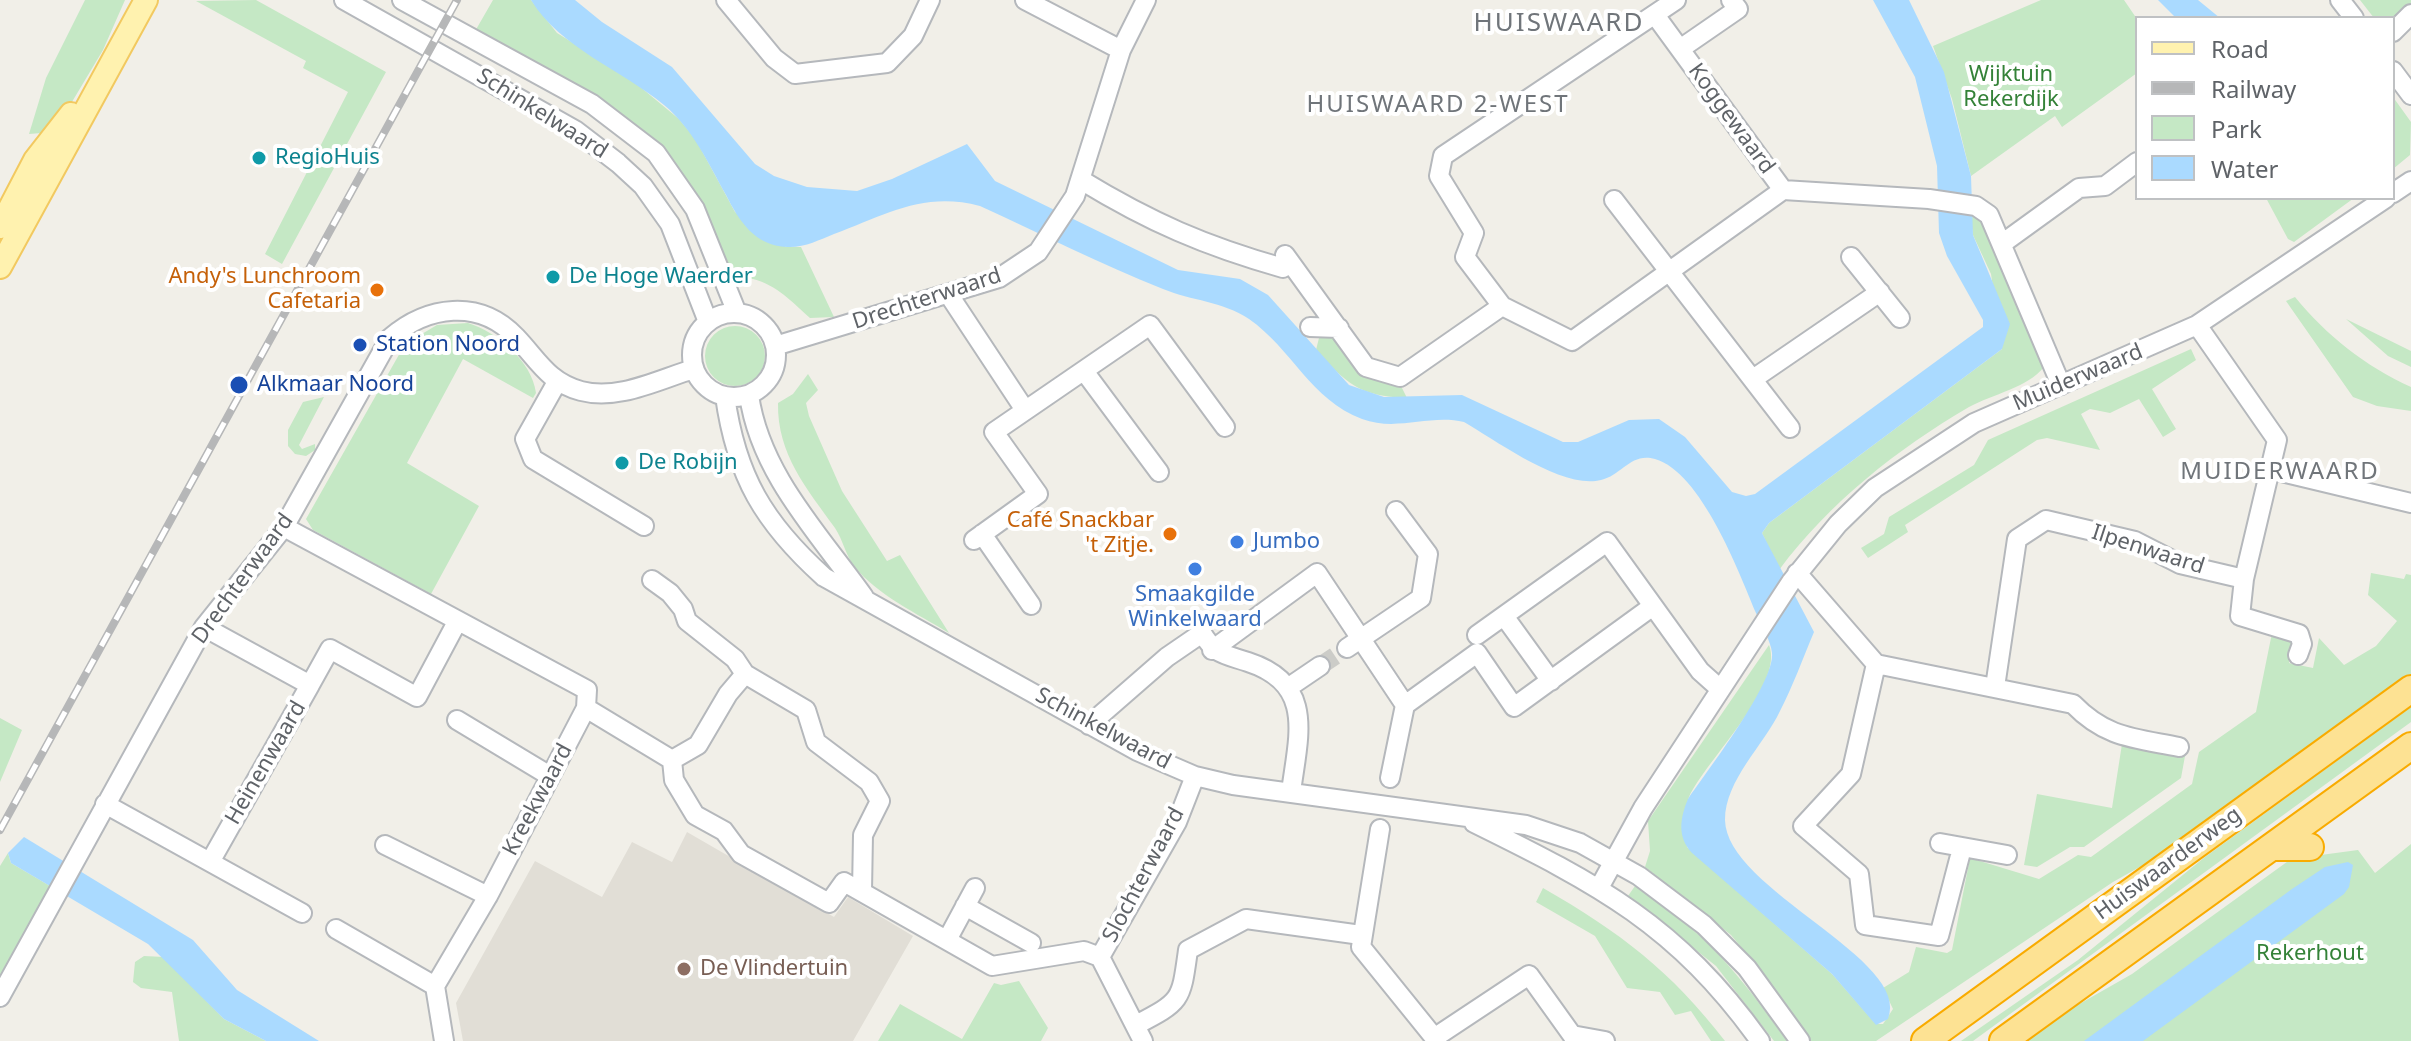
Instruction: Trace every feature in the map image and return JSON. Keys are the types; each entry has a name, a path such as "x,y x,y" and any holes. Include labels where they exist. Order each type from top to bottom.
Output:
{"highway":[{"name":"Huiswaarderweg","path":"1925,1041 2411,689"},
{"path":"2003,1041 2411,746"},
{"path":"2274,847 2310,847"}],"main road":[{"path":"0,227 35,160 75,108 106,54 131,0"},
{"path":"0,267 146,0"}],"street":[{"name":"Schinkelwaard","path":"344,0 562,122 609,155 643,186 670,224 708,322"},
{"name":"Schinkelwaard","path":"402,0 592,104 656,153 695,209 737,313"},
{"path":"726,0 774,58 795,74 887,63 913,36 930,0"},
{"path":"1025,0 1121,50"},
{"name":"Drechterwaard","path":"775,346 949,295 1013,270 1047,240 1067,210 1081,180 1121,50 1146,0"},
{"name":"Koggewaard","path":"1676,0 1443,156 1439,176 1474,233 1465,257 1502,306 1572,341 1668,269 1783,190 1929,199 1976,206 1989,215 2003,243"},
{"name":"Koggewaard","path":"1680,49 1738,9 1731,0"},
{"path":"2340,0 2352,16"},
{"path":"2395,30 2411,14"},
{"name":"Koggewaard","path":"1655,15 1783,190"},
{"path":"2395,74 2411,95"},
{"path":"2061,385 2003,243 2079,188 2105,186 2135,164"},
{"path":"1081,180 1147,220 1214,249 1284,261 1339,328 1366,367 1400,377 1502,306"},
{"path":"1614,200 1790,428"},
{"name":"Muiderwaard","path":"1719,688 1794,578 1860,501 1896,472 1963,429 2197,325 2383,200"},
{"path":"1851,257 1900,318"},
{"path":"1753,379 1880,292"},
{"path":"949,295 1025,410"},
{"name":"Drechterwaard","path":"0,997 204,627 284,527 384,347 417,318 446,310 485,316 508,329 557,382"},
{"path":"737,313 761,323 775,346 772,372 749,395 725,396 705,385 694,369 694,343 708,322 737,313"},
{"path":"1031,605 978,537 1038,494 994,432 1150,325 1225,427"},
{"path":"2197,325 2277,440 2244,579 2240,616 2299,634 2302,644 2298,655"},
{"path":"1310,327 1339,328"},
{"path":"644,526 533,459 525,439 557,382 588,392 609,393 694,369"},
{"path":"1084,371 1159,472"},
{"name":"Schinkelwaard","path":"749,395 752,419 797,508 866,599"},
{"name":"Schinkelwaard","path":"725,396 729,423 744,472 776,530 824,577 1089,725 1195,776 1526,825 1580,843 1614,860 1670,899 1728,948 1800,1041"},
{"path":"2269,469 2411,503"},
{"path":"1354,644 1421,598 1428,554 1396,511"},
{"name":"Ilpenwaard","path":"1995,687 2017,539 2046,520 2135,541 2180,564 2244,579"},
{"path":"284,527 587,690 586,708 672,760"},
{"path":"1390,778 1405,705 1459,666 1504,616 1607,542 1700,671 1719,688 1599,888"},
{"path":"1212,650 1317,573 1354,644 1405,705"},
{"path":"1794,578 1876,664 2073,704 2093,725 2116,735 2179,747"},
{"path":"655,583 670,593 683,609 687,621 735,659 745,674 806,710 816,742 869,782 880,801 863,835 862,891 844,882 829,903 741,854 724,831 695,815 674,780 672,760"},
{"path":"1477,644 1514,707 1653,606"},
{"path":"1504,616 1551,681"},
{"path":"310,685 330,649 417,697 457,622"},
{"name":"Heinenwaard","path":"204,627 310,685 210,862"},
{"path":"1089,725 1167,657 1202,633 1212,650 1270,672 1289,687 1298,707 1299,731 1291,792"},
{"path":"1876,664 1851,774 1803,826 1859,874 1865,925 1939,936 1962,848"},
{"path":"1289,687 1320,666"},
{"path":"672,760 698,745 728,694 745,674"},
{"name":"Kreekwaard","path":"435,986 488,896 586,708"},
{"path":"457,720 550,776"},
{"name":"Slochterwaard","path":"862,891 992,966 1084,951 1100,957 1177,822 1195,776"},
{"path":"105,804 302,913"},
{"name":"Schinkelwaard","path":"1456,814 1623,902 1684,952 1729,998 1760,1041"},
{"path":"1380,829 1361,947 1435,1040 1529,975 1572,1035 1605,1041"},
{"path":"1940,843 2007,855"},
{"path":"385,845 488,896"},
{"path":"947,940 975,888"},
{"path":"965,906 1031,943"},
{"path":"1100,957 1140,1033 1172,1006 1183,990 1188,950 1246,919 1361,935"},
{"path":"336,929 435,986 444,1041"}],"shaded area":[{"name":"De Vlindertuin","path":"687,832 834,917 848,897 913,936 853,1041 463,1041 456,1003 535,861 602,897 632,842 672,862"}],"green space":[{"path":"85,0 125,0 103,50 54,132 29,134 46,78"},
{"path":"256,0 386,72 282,264 265,254 348,92 303,68 306,61 196,1"},
{"path":"493,0 531,0 557,33 627,76 679,119 695,138 735,212 786,247 801,247 834,317 810,318 770,285 728,275 693,194 660,147 612,109 474,33"},
{"name":"Wijktuin Rekerdijk","path":"2041,0 2124,0 2135,16 2135,74 2062,127 2055,116 1971,176 1952,99 1933,46"},
{"path":"2360,0 2411,0 2395,16 2372,16"},
{"path":"2395,100 2411,122 2410,155 2395,167"},
{"path":"2267,200 2351,200 2294,242 2288,239"},
{"path":"1970,215 1989,221 2044,367 2019,385 1942,423 1890,459 1820,522 1779,570 1762,533 1769,523 2002,349 1991,274 1973,235"},
{"path":"2295,297 2320,325 2348,349 2378,370 2411,387 2411,411 2377,406 2353,397 2286,301"},
{"path":"1324,318 1363,369 1398,380 1407,398 1365,391 1337,372 1316,350"},
{"path":"2346,319 2411,351 2411,367 2388,356"},
{"path":"468,323 490,333 511,349 528,370 536,393 533,398 463,359 407,463 479,506 431,594 313,530 306,519 405,344 437,325"},
{"path":"735,326 746,328 756,335 763,345 763,367 756,377 746,384 735,386 724,384 714,377 707,367 705,356 707,345 714,335 724,328"},
{"path":"2191,349 2196,360 2152,389 2176,429 2163,437 2139,399 2110,413 2090,409 2081,414 2100,450 2047,438 2037,440 1905,525 1908,532 1868,558 1861,548 1884,534 1889,517 1974,465 1988,440"},
{"path":"808,374 818,390 806,403 809,416 842,491 887,561 900,555 949,633 898,603 863,576 851,562 835,528 796,470 783,439 778,403 793,394"},
{"path":"324,397 299,445 302,449 315,444 315,450 306,456 295,454 288,446 288,430 303,402"},
{"path":"2371,573 2404,579 2406,574 2411,575 2411,678 2161,855 2113,882 1876,1041 1811,1041 1769,981 1731,935 1645,867 1650,851 1648,821 1769,645 1771,661 1766,680 1755,701 1689,797 1687,847 1832,974 1876,1024 1883,1024 1893,1009 1883,988 1909,972 1916,947 1947,953 1952,950 1970,858 2039,879 2078,855 2091,857 2192,784 2199,752 2256,712 2272,633 2295,638 2289,663 2313,668 2319,638 2344,665 2376,646 2397,621 2368,595"},
{"path":"2411,707 2411,722 1973,1041 1961,1041 2078,960 2205,857"},
{"path":"0,718 22,730 0,782"},
{"path":"2122,744 2185,756 2181,778 2084,847 2070,847 2037,867 2024,865 2037,794 2112,808"},
{"name":"Rekerhout","path":"2411,844 2411,1041 2025,1041 2067,1011 2132,974 2291,859 2358,850 2375,873"},
{"path":"8,853 11,863 50,886 0,979 0,866"},
{"path":"1635,886 1682,920 1719,955 1787,1041 1774,1041 1716,966 1628,896"},
{"path":"1543,888 1643,955 1685,994 1725,1041 1711,1041 1691,1011 1675,1015 1660,992 1627,988 1595,936 1536,902"},
{"path":"144,956 164,957 224,1019 266,1041 179,1041 172,992 141,988 133,982 135,962"},
{"path":"1019,981 1048,1028 1041,1041 878,1041 900,1004 962,1039 994,983 1001,985"}],"water":[{"path":"531,0 575,0 602,22 672,67 755,164 774,176 807,187 857,191 892,179 967,144 995,181 1178,270 1240,279 1268,295 1349,385 1384,397 1462,395 1563,442 1578,442 1629,420 1659,419 1685,437 1732,492 1746,496 1755,494 1983,327 1983,320 1947,256 1939,233 1937,166 1915,77 1873,0 1909,0 1944,72 1971,176 1973,235 2010,324 2002,349 1769,523 1762,533 1814,632 1780,711 1731,791 1725,820 1733,846 1754,872 1873,972 1888,996 1888,1019 1876,1025 1832,974 1692,853 1684,840 1682,820 1688,799 1752,705 1770,667 1772,653 1729,550 1703,503 1672,468 1655,459 1639,459 1601,480 1586,481 1568,478 1531,462 1464,422 1438,420 1388,424 1362,419 1329,400 1264,331 1239,313 1163,289 980,206 940,201 922,203 805,245 787,247 766,242 743,223 699,147 674,114 558,32"},
{"path":"2158,0 2198,0 2218,16 2174,16"},
{"path":"24,837 193,940 237,990 319,1041 266,1041 224,1019 148,944 11,863 8,853"},
{"path":"2348,862 2353,865 2349,887 2344,894 2143,1041 2084,1041 2292,889 2325,867"}],"tunnel":[{"path":"1320,666 1347,648"}],"railway":[{"path":"0,830 457,0"}],"place":[{"name":"RegioHuis","path":"259,158"},
{"name":"De Hoge Waerder","path":"553,277"},
{"name":"Andy's Lunchroom Cafetaria","path":"377,290"},
{"name":"Station Noord","path":"360,345"},
{"name":"Alkmaar Noord","path":"239,385"},
{"name":"De Robijn","path":"622,463"},
{"name":"Café Snackbar 't Zitje.","path":"1170,534"},
{"name":"Jumbo","path":"1237,542"},
{"name":"Smaakgilde Winkelwaard","path":"1195,569"},
{"name":"De Vlindertuin","path":"684,969"}],"district":[{"name":"HUISWAARD","path":"1559,24"},
{"name":"HUISWAARD 2-WEST","path":"1438,105"},
{"name":"MUIDERWAARD","path":"2280,472"}]}
